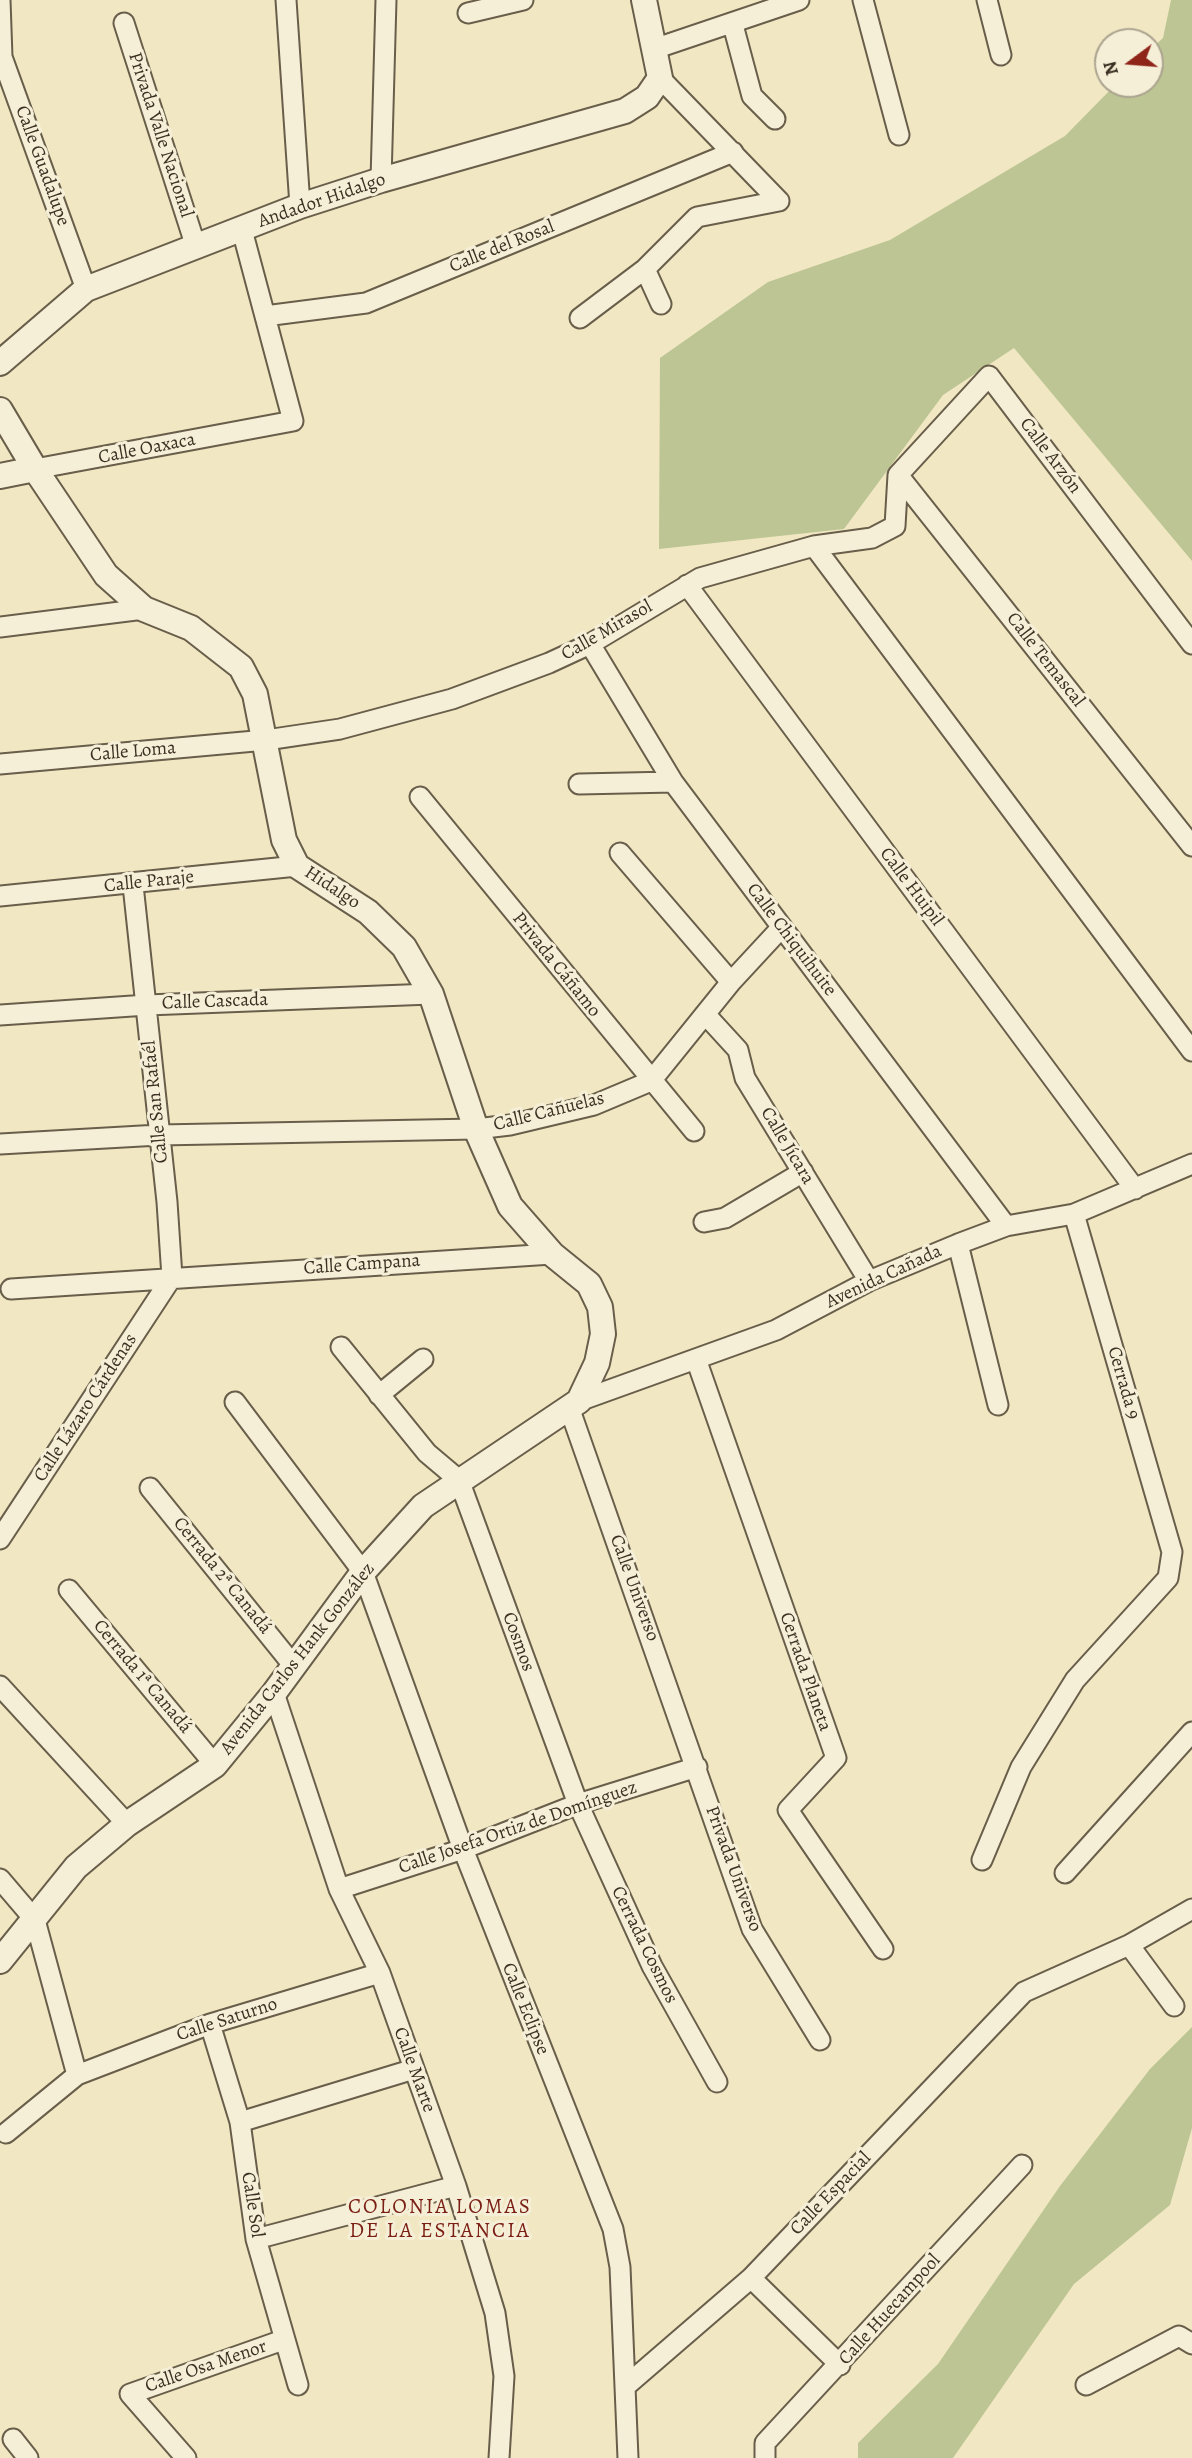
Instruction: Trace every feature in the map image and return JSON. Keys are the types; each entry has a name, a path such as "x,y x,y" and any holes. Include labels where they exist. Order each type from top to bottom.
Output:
{"street":[{"name":"Calle Guadalupe","path":"1,0 1,58 86,289"},
{"path":"286,0 300,206"},
{"path":"381,180 386,0"},
{"path":"468,13 523,0"},
{"path":"580,318 645,269 697,218 779,201 660,78 644,0"},
{"path":"654,49 733,25 800,0"},
{"path":"863,0 899,135"},
{"path":"987,0 1001,55"},
{"name":"Privada Valle Nacional","path":"124,23 196,247"},
{"path":"733,25 752,96 775,119"},
{"name":"Andador Hidalgo","path":"0,363 86,289 300,206 381,180 625,111 647,97 660,78"},
{"name":"Calle del Rosal","path":"265,316 366,303 733,152"},
{"path":"242,230 265,316"},
{"path":"645,269 660,304"},
{"name":"Calle Oaxaca","path":"0,476 293,421 265,316"},
{"name":"Calle Arzón","path":"898,475 989,376 1192,644"},
{"name":"Hidalgo","path":"0,410 35,469 106,575 144,609 191,628 241,667 255,694 282,830 297,866 368,912 404,947 431,994 476,1129 510,1206 552,1254 589,1284 600,1307 603,1334 597,1363 575,1406"},
{"name":"Calle Mirasol","path":"266,740 340,729 452,699 550,663 590,644 700,578 814,546 872,538 895,526 898,475"},
{"name":"Calle Temascal","path":"898,475 1192,846"},
{"path":"814,546 1192,1051"},
{"name":"Calle Huipil","path":"687,585 1135,1189"},
{"path":"0,627 144,609"},
{"name":"Calle Chiquihuite","path":"590,644 673,782 1006,1226"},
{"name":"Calle Loma","path":"0,764 266,740"},
{"path":"579,784 673,782"},
{"name":"Privada Cáñamo","path":"420,797 694,1131"},
{"path":"621,853 731,982"},
{"name":"Calle Paraje","path":"0,895 297,866"},
{"name":"Calle San Rafaél","path":"133,884 172,1277"},
{"name":"Calle Cañuelas","path":"0,1144 159,1135 476,1129 510,1125 594,1105 651,1081 731,982 781,928"},
{"name":"Calle Cascada","path":"0,1015 147,1005 431,994"},
{"name":"Calle Jícara","path":"705,1014 738,1050 745,1078 869,1281"},
{"name":"Avenida Cañada","path":"575,1406 776,1330 869,1281 958,1244 1006,1226 1074,1214 1192,1164"},
{"path":"704,1222 725,1218 803,1172"},
{"name":"Cerrada 9","path":"982,1860 1021,1767 1075,1680 1168,1578 1172,1552 1074,1214"},
{"path":"958,1244 998,1405"},
{"name":"Calle Campana","path":"11,1289 552,1254"},
{"name":"Calle Lázaro Cárdenas","path":"0,1539 172,1277"},
{"path":"341,1347 426,1453 459,1480"},
{"path":"379,1395 423,1359"},
{"name":"Cerrada Planeta","path":"696,1359 836,1758 788,1810 883,1950"},
{"name":"Calle Eclipse","path":"236,1402 363,1572 463,1849 613,2229 620,2267 628,2458"},
{"name":"Avenida Carlos Hank González","path":"0,1961 76,1867 127,1824 215,1765 274,1693 363,1572 423,1506 575,1406"},
{"name":"Calle Universo","path":"575,1406 697,1767"},
{"name":"Cosmos","path":"459,1480 578,1804"},
{"name":"Cerrada 2ª Canadá","path":"150,1488 293,1665"},
{"name":"Cerrada 1ª Canadá","path":"69,1590 215,1765"},
{"path":"0,1686 127,1824"},
{"name":"Calle Marte","path":"274,1693 339,1889 380,1973 456,2186 495,2313 504,2376 499,2458"},
{"path":"1065,1873 1192,1732"},
{"name":"Calle Josefa Ortiz de Domínguez","path":"339,1889 463,1849 578,1804 697,1767"},
{"name":"Privada Universo","path":"697,1767 752,1929 820,2040"},
{"name":"Cerrada Cosmos","path":"578,1804 652,1966 717,2082"},
{"path":"0,1879 35,1920 77,2075"},
{"path":"1174,2006 1129,1945 1192,1909"},
{"name":"Calle Espacial","path":"627,2385 751,2278 1024,1992 1129,1945"},
{"name":"Calle Saturno","path":"6,2133 77,2075 210,2024 380,1973"},
{"name":"Calle Sol","path":"210,2024 240,2122 256,2239 298,2385"},
{"path":"240,2122 414,2069"},
{"name":"Calle Huecampool","path":"765,2458 765,2443 840,2365 1022,2165"},
{"path":"256,2239 456,2186"},
{"path":"751,2278 840,2365"},
{"path":"1086,2385 1180,2336 1192,2344"},
{"name":"Calle Osa Menor","path":"186,2458 130,2394 283,2340"},
{"path":"13,2439 28,2458"}],"green space":[{"path":"1171,0 1192,0 1192,561 1014,348 943,395 844,529 659,549 660,358 768,282 890,240 1065,136 1102,98 1164,98 1164,33"},
{"path":"1192,2027 1192,2128 1170,2205 1074,2284 953,2458 858,2458 858,2443 938,2364 1060,2186 1150,2069"}],"district":[{"name":"COLONIA LOMAS DE LA ESTANCIA","path":"440,2220"}]}
